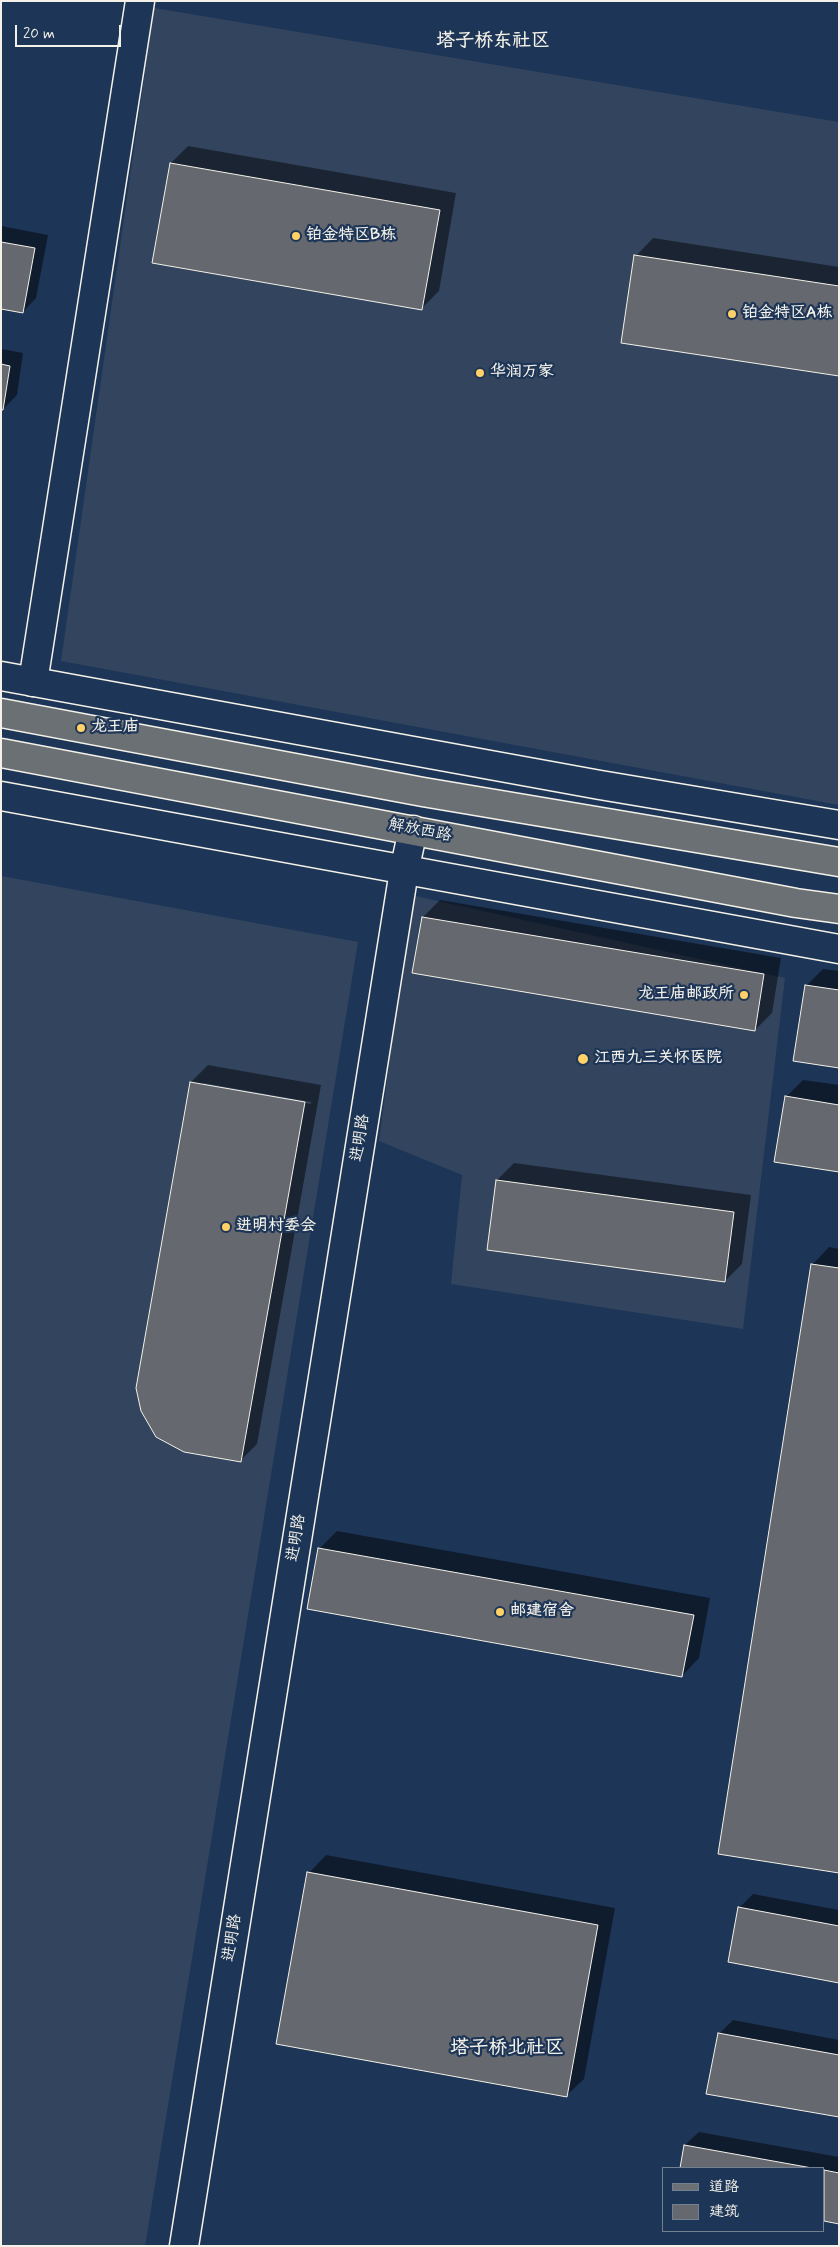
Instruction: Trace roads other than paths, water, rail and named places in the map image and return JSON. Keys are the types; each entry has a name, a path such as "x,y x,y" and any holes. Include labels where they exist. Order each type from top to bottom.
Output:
{"main road":[{"path":"1,713 423,792 808,858 839,861"},
{"name":"解放西路","path":"1,753 786,901 839,909"}],"street":[{"path":"33,682 140,1"},
{"path":"1,676 600,785 839,825"},
{"path":"1,796 839,949"},
{"name":"进明路","path":"184,2246 404,871 413,830"}],"place":[{"name":"铂金特区B栋","path":"296,236"},
{"name":"铂金特区A栋","path":"732,314"},
{"name":"华润万家","path":"480,373"},
{"name":"龙王庙","path":"81,728"},
{"name":"龙王庙邮政所","path":"744,995"},
{"name":"江西九三关怀医院","path":"583,1059"},
{"name":"进明村委会","path":"226,1227"},
{"name":"邮建宿舍","path":"500,1612"}],"district":[{"name":"塔子桥东社区","path":"493,42"},
{"name":"塔子桥北社区","path":"507,2049"}]}
